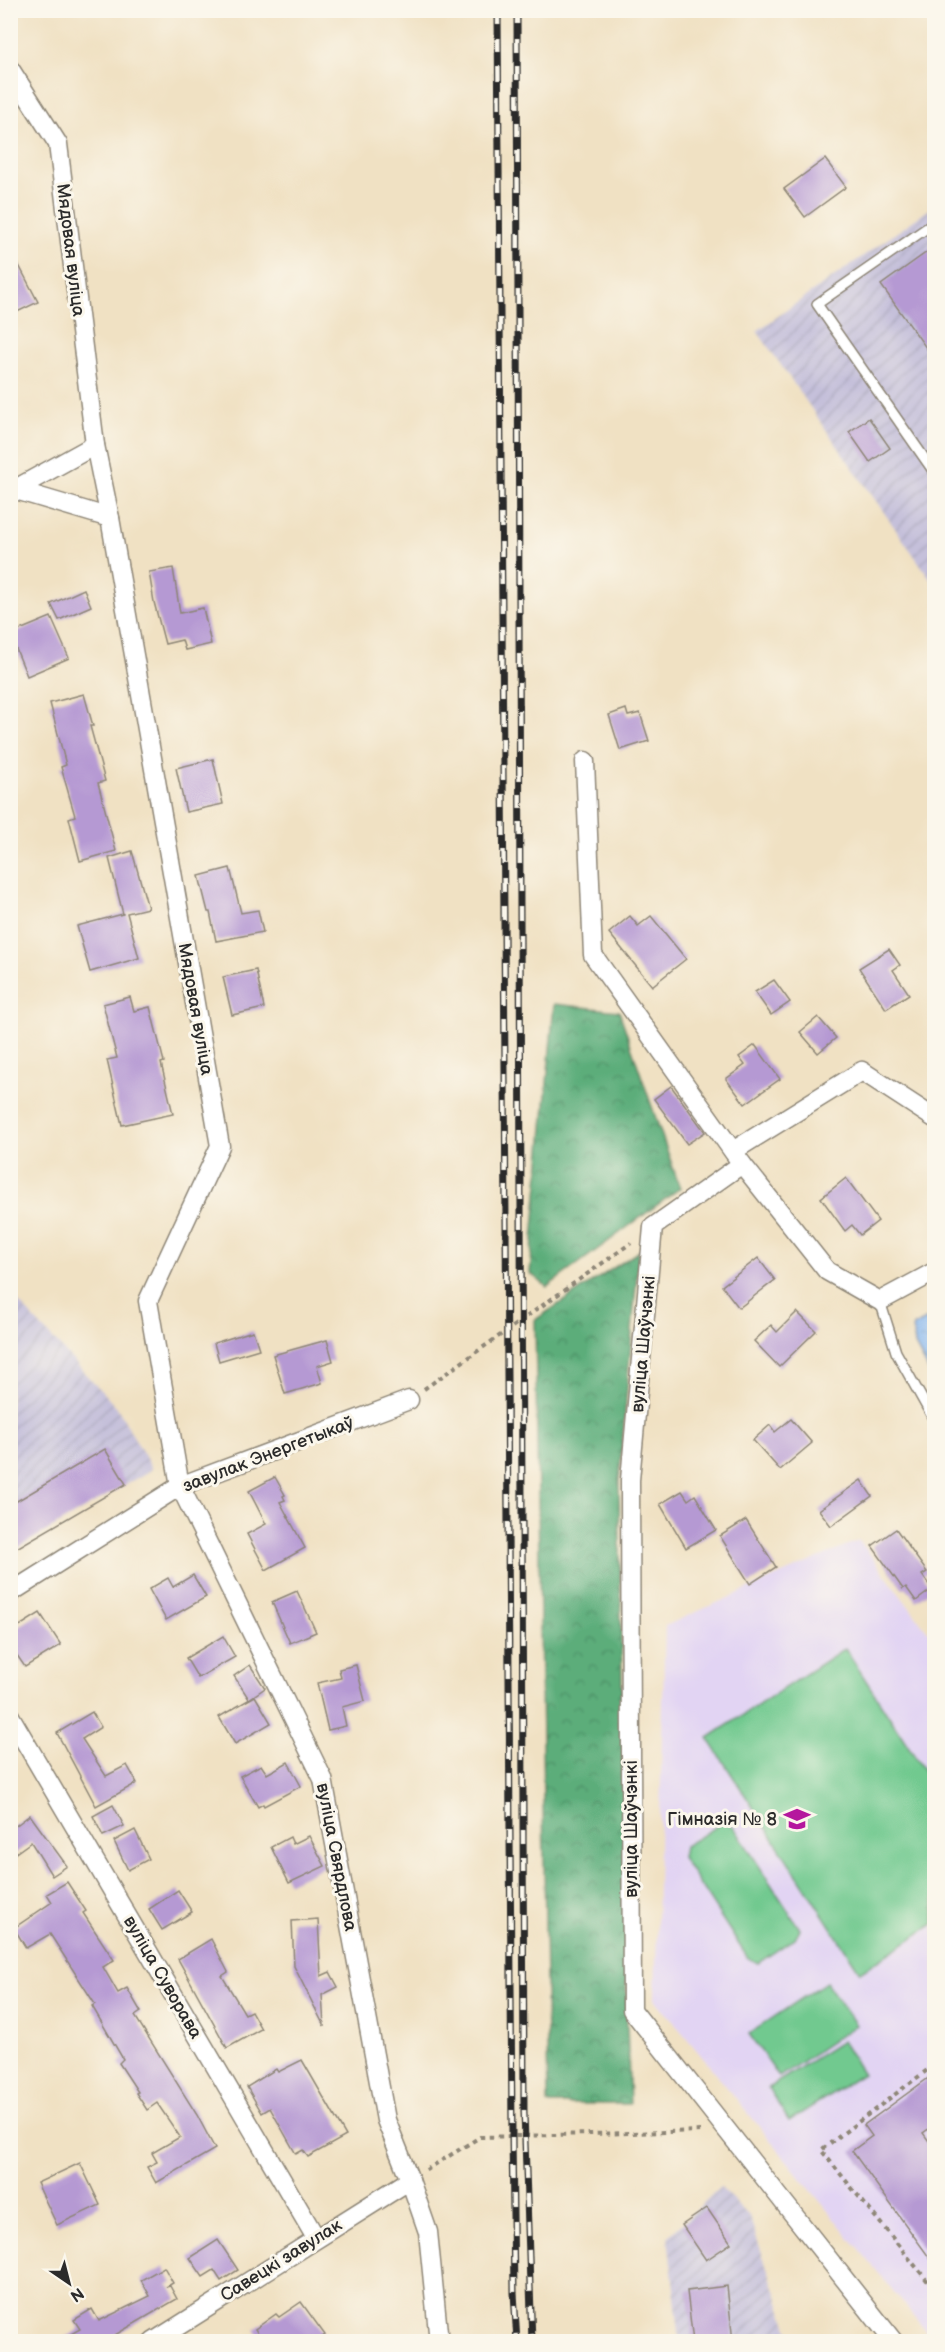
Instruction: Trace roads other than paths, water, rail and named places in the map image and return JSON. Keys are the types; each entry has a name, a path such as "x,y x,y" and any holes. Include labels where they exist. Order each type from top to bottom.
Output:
{"street":[{"name":"Мядовая вуліца","path":"10,69 58,144 95,444 220,1146 148,1301 180,1486"},
{"path":"13,491 95,444"},
{"path":"13,491 110,518"},
{"path":"585,761 593,954 738,1158 827,1271 880,1301 934,1272"},
{"path":"738,1158 862,1071 934,1118"},
{"name":"вуліца Шаўчэнкі","path":"738,1158 654,1227 630,1480 632,2010 894,2342"},
{"name":"завулак Энергетыкаў","path":"10,1593 180,1486 409,1400"},
{"name":"вуліца Свярдлова","path":"180,1486 323,1779 386,2120 411,2180 428,2232 439,2342"},
{"name":"вуліца Суворава","path":"10,1716 316,2238"},
{"name":"Савецкі завулак","path":"153,2342 411,2180"}],"lane":[{"path":"934,223 817,304 934,472"},
{"path":"880,1301 896,1352 934,1420"}],"water":[{"path":"931,1317 934,1320 934,1381 915,1345 913,1327"}],"railway":[{"path":"498,10 512,2135 514,2293 517,2342"},
{"path":"517,10 524,2112 532,2342"}],"place":[{"name":"Гімназія № 8","path":"797,1819"}]}
